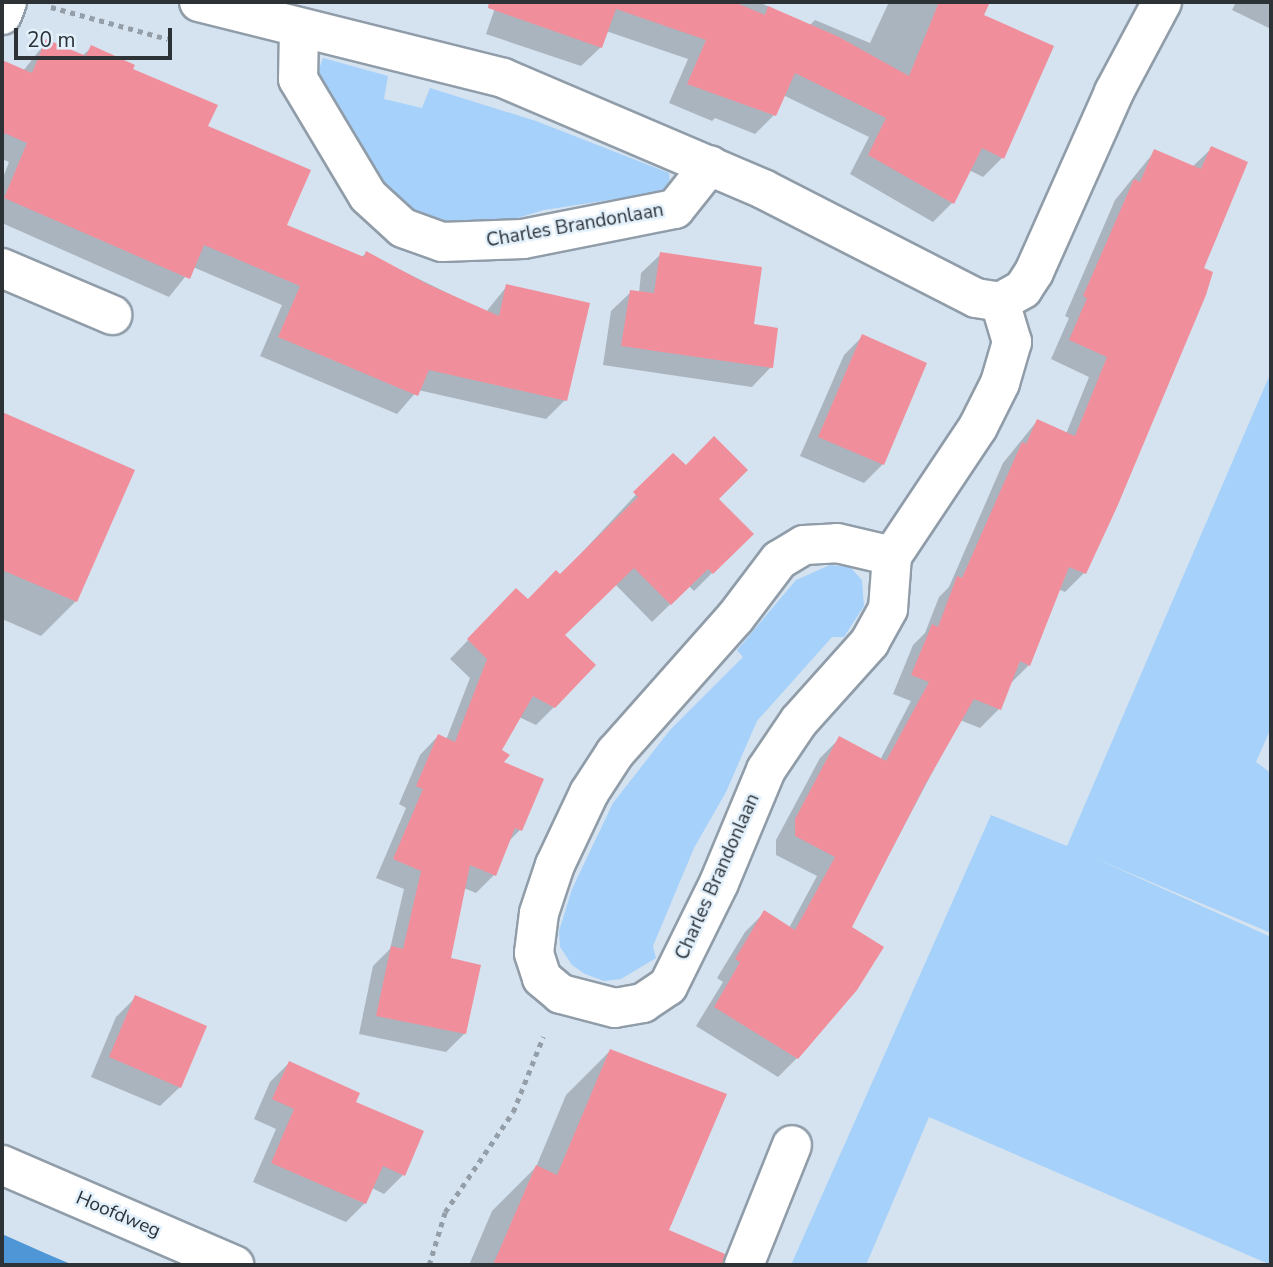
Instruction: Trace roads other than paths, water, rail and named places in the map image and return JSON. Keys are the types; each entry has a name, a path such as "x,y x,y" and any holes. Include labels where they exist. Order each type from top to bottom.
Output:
{"street":[{"path":"2,15 7,2"},
{"path":"200,2 299,29 503,78 710,165 976,298 1000,302 1024,289 1034,272 1114,92 1162,2"},
{"name":"Charles Brandonlaan","path":"299,29 298,79 368,196 402,228 442,242 523,239 675,209 710,165"},
{"path":"2,268 111,315"},
{"name":"Charles Brandonlaan","path":"892,556 837,543 804,545 779,560 735,618 615,753 589,793 560,853 539,913 534,953 542,978 561,994 615,1008 643,1003 668,986 719,883 766,770 799,721 870,642 888,609 892,556 978,427 1000,383 1012,342 1000,302"},
{"path":"744,1265 792,1145"},
{"name":"Hoofdweg","path":"2,1165 234,1265"}]}
